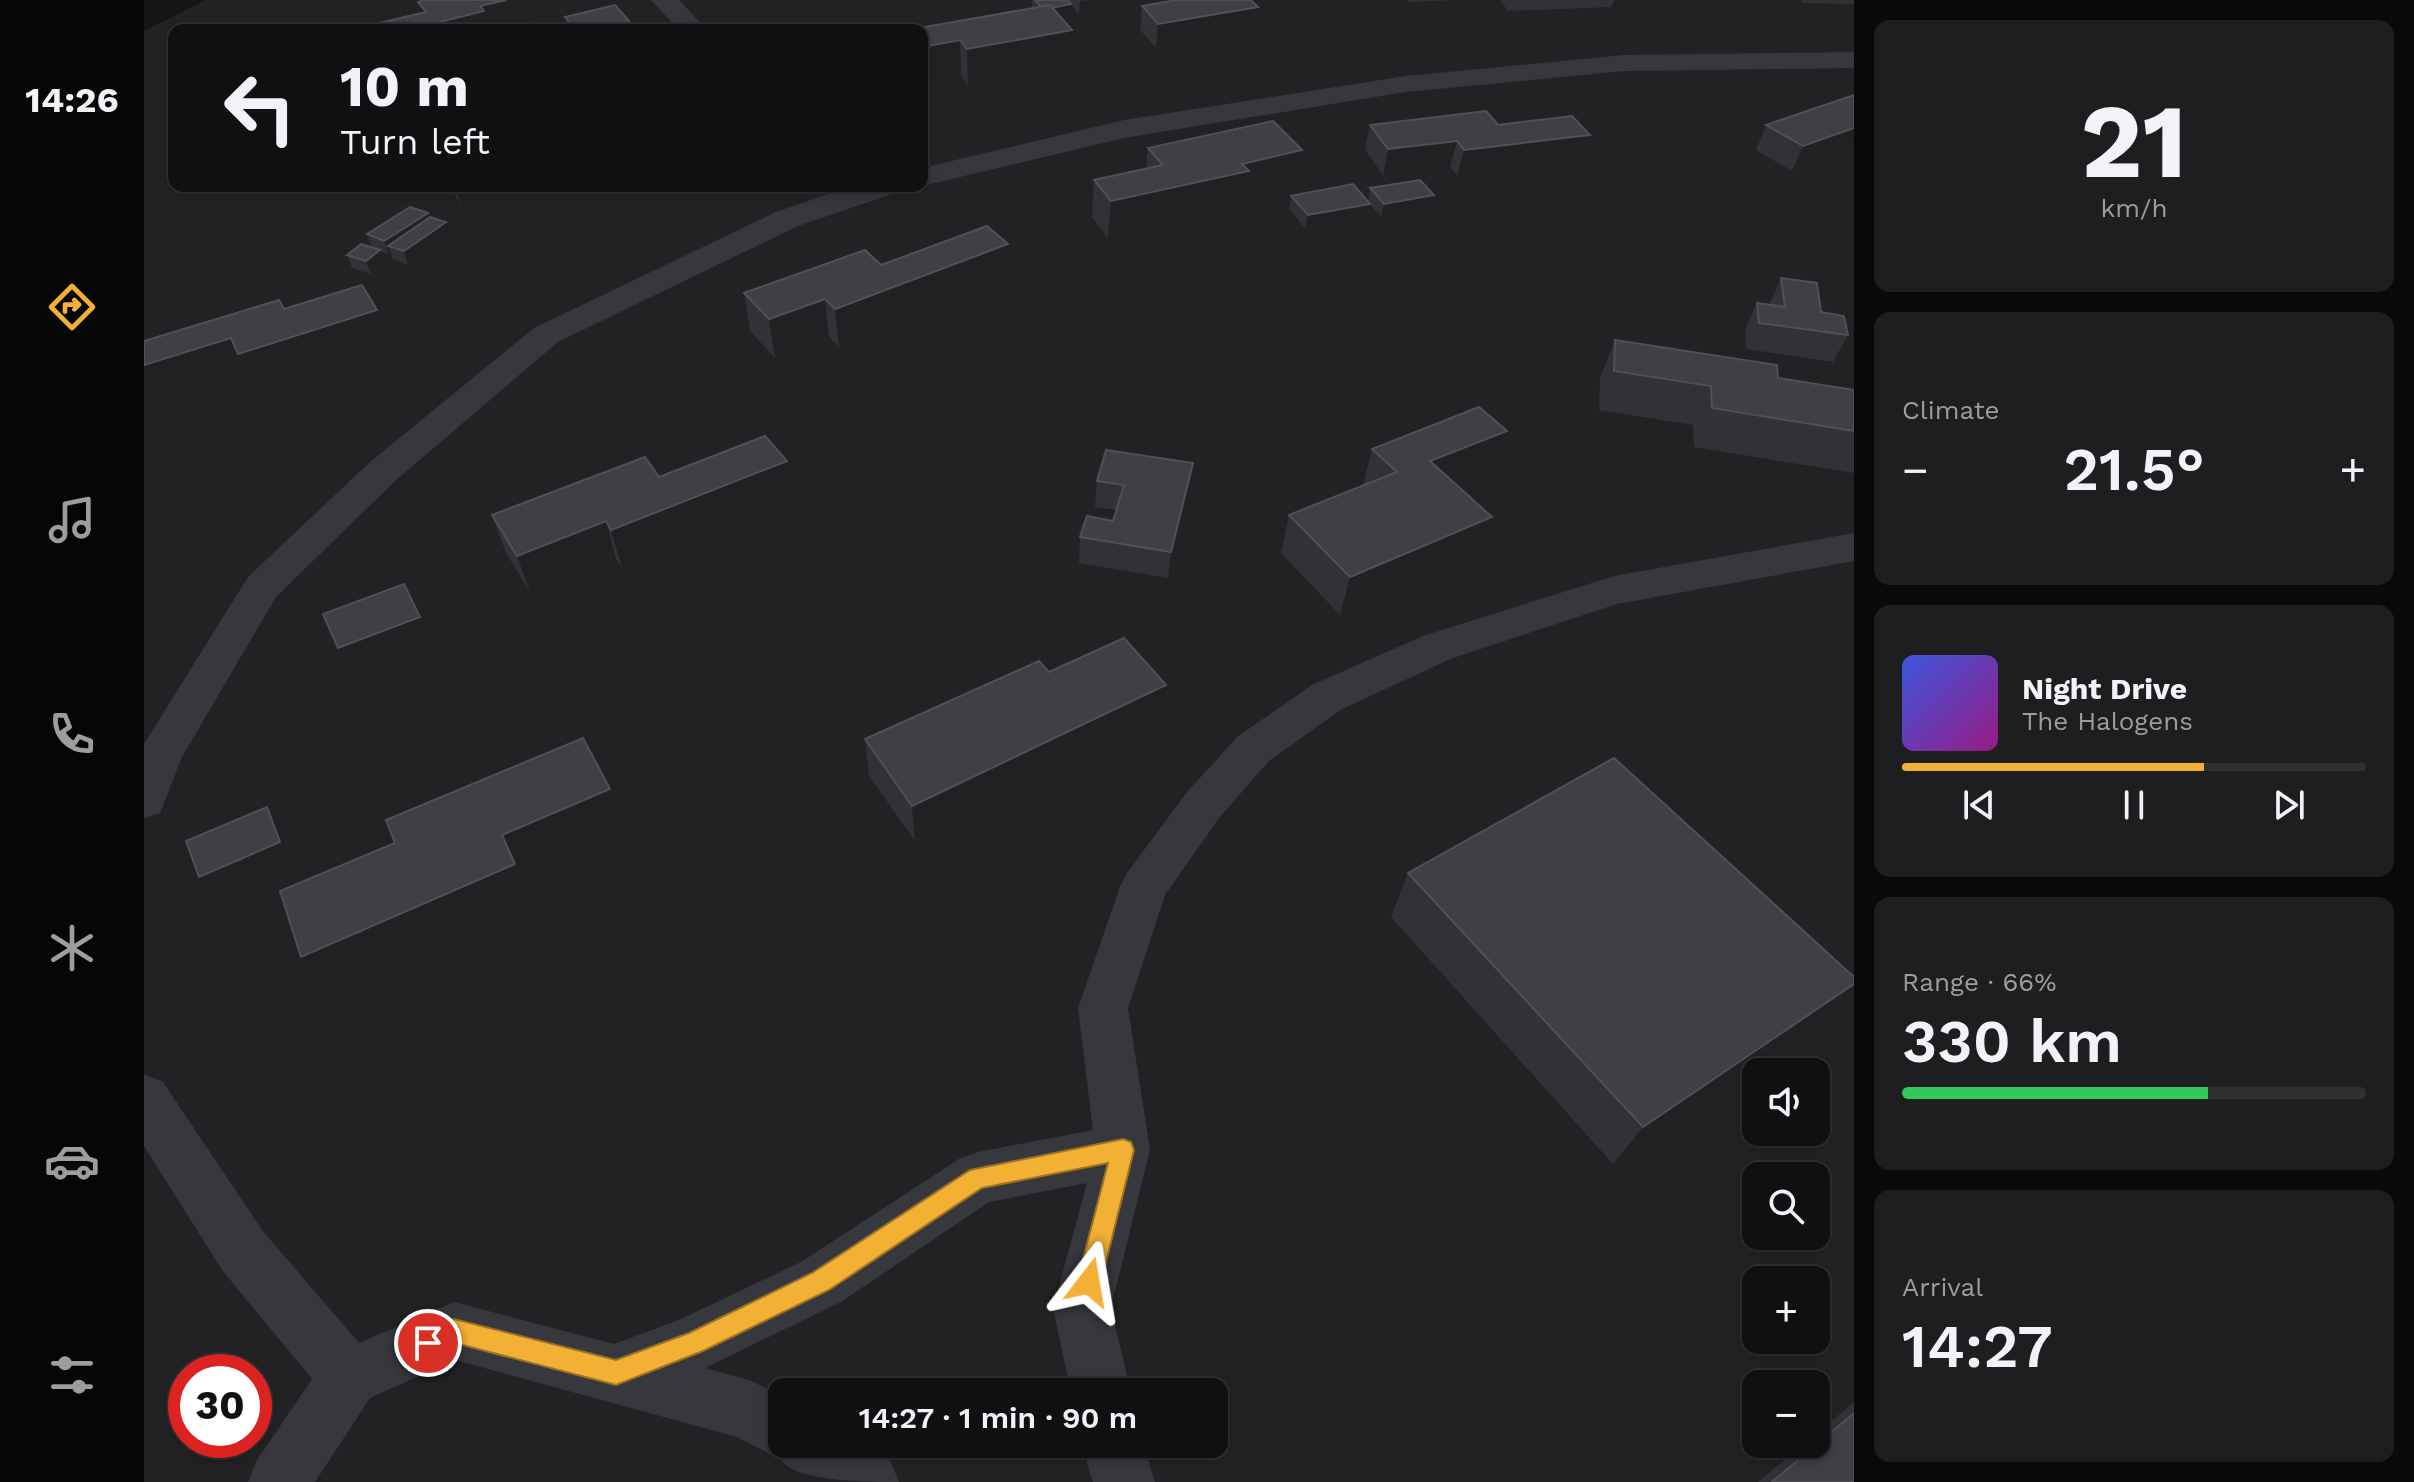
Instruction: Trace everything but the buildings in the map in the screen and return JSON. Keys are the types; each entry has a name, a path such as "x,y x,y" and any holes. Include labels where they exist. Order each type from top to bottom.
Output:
{"street":[{"path":"664,0 688,24"},
{"path":"928,176 1124,129 1406,84 1624,63 1854,60"},
{"path":"144,800 161,754 262,587 383,471 546,335 787,219 855,192"},
{"path":"1098,1378 1082,1308 1123,1150 1103,1008 1144,887 1203,805 1253,749 1327,697 1438,647 1614,590 1854,547"},
{"path":"144,1099 242,1250 349,1377"},
{"path":"616,1373 694,1343 821,1282 978,1178 1123,1150"},
{"path":"279,1482 349,1377 454,1331 749,1410 768,1422"},
{"path":"828,1458 868,1482"},
{"path":"1116,1458 1124,1482"}],"shaded area":[{"path":"206,0 1854,0 1854,1482 144,1482 144,31"}],"route":[{"path":"428,1343 454,1331 616,1373 694,1343 821,1282 978,1178 1123,1150 1089,1282"}]}
